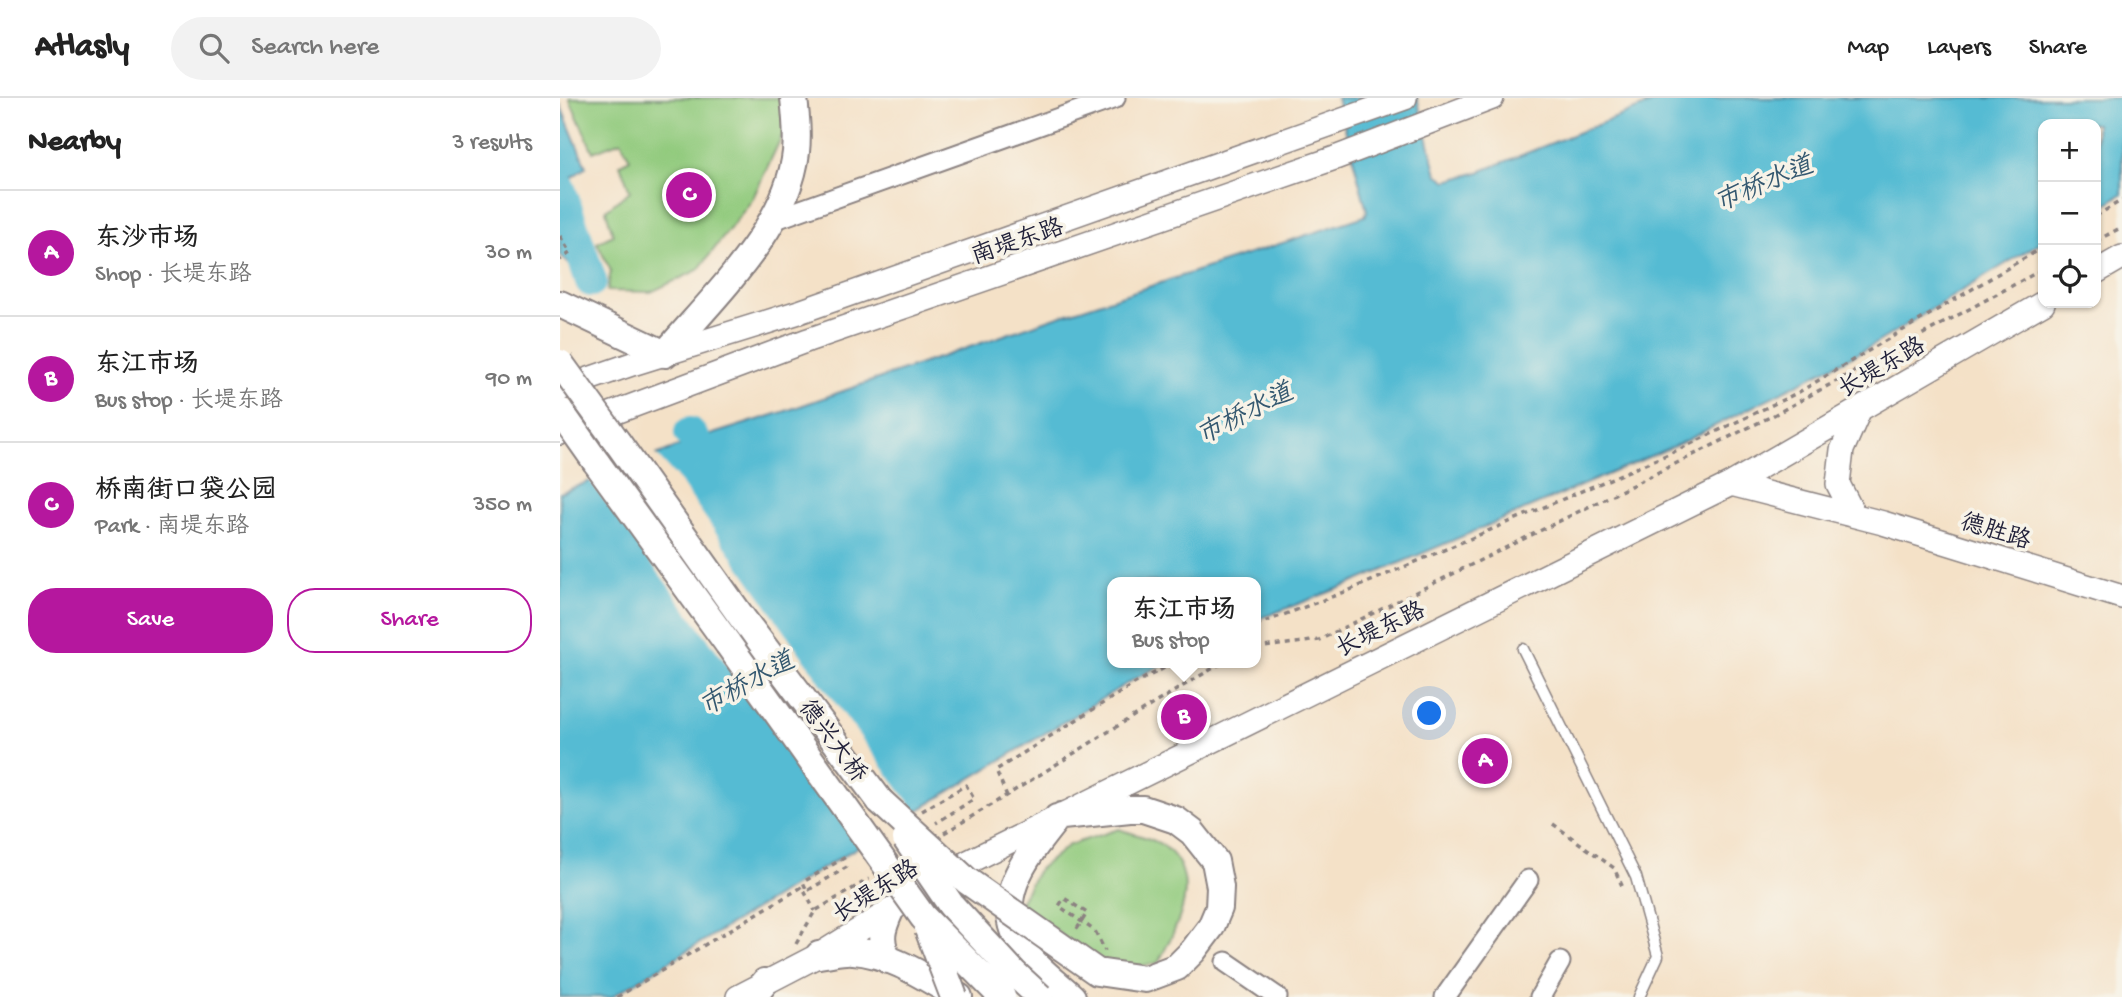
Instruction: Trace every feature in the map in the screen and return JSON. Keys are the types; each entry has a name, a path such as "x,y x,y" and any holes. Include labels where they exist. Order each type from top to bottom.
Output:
{"main road":[{"path":"560,304 665,354 742,265 773,220 791,176 796,154 794,98"},
{"path":"560,363 618,443"},
{"name":"德兴大桥","path":"560,375 618,443 771,658 880,801 951,905 1040,997"},
{"name":"德兴大桥","path":"560,411 923,917 1002,997"},
{"path":"560,427 596,462"},
{"path":"880,801 966,880 1097,972 1145,979 1177,967 1193,951 1210,927 1219,908 1220,887 1215,861 1192,832 1176,820 1143,809 1130,808 1060,817 1035,846 1017,874 1010,895 1011,927 1025,953"},
{"path":"888,960 883,947 882,929 890,911"},
{"path":"923,917 954,997"},
{"path":"974,997 971,977 975,962 985,948 1007,944 1025,953 1072,997"},
{"path":"820,955 853,951 888,960 909,967 959,997"}],"street":[{"path":"773,220 1115,98"},
{"name":"南堤东路","path":"560,389 799,312 1405,98"},
{"name":"南堤东路","path":"560,433 808,340 1335,158 1492,98"},
{"path":"2101,269 2122,257"},
{"name":"长堤东路","path":"738,997 759,989 820,955 968,862 1731,484 2038,306"},
{"path":"1854,515 1838,484 1842,450 1860,409"},
{"name":"德胜路","path":"1731,484 1854,515 2122,597"},
{"path":"1445,997 1528,880"},
{"path":"1226,962 1277,997"},
{"path":"1540,997 1560,962"}],"lane":[{"path":"1523,649 1636,877 1658,956 1639,997"}],"path":[{"path":"2101,213 2122,200"},
{"path":"2101,238 2122,227"},
{"path":"560,236 570,253 560,260"},
{"path":"1261,623 1350,590 1681,449 1798,392 2038,250"},
{"path":"1261,647 1319,640 1772,416 2038,273"},
{"path":"1007,796 996,770 1137,682 1164,668"},
{"path":"939,836 1213,668"},
{"path":"912,817 966,785 974,799 935,825"},
{"path":"1553,824 1614,868 1625,891"},
{"path":"847,867 807,891 803,882 849,855"},
{"path":"617,997 802,887 815,911 871,877"},
{"path":"1077,929 1082,921 1087,913 1063,898 1059,906 1077,919 1086,925 1095,932"}],"green space":[{"path":"569,98 780,98 788,123 752,200 698,270 651,292 607,291 611,271 597,243 613,235 606,210 630,191 620,164 630,159 621,141 593,152"},
{"path":"1119,829 1165,847 1177,860 1185,888 1179,919 1158,963 1116,970 1088,956 1020,902 1038,870 1069,845"}],"water":[{"name":"市桥水道","path":"1337,98 1417,98 1437,174 1447,181 1479,172 1665,98 2122,98 2122,194 2101,207 2101,119 2038,119 2038,244 1870,347 1679,444 1348,585 1261,618 1261,577 1107,577 1107,668 1155,668 611,997 560,997 560,493 694,440 1365,216 1367,211"},
{"path":"560,104 586,167 571,178 573,202 597,258 589,276 570,265 560,255"}],"pier":[{"path":"654,452 679,480 822,685 918,815 864,848 588,478"}],"waterway":[{"path":"560,189 591,281"},
{"path":"690,433 715,474"}],"place":[{"name":"桥南街口袋公园","path":"689,195"},
{"name":"东江市场","path":"1184,717"},
{"name":"东沙市场","path":"1485,761"}]}
